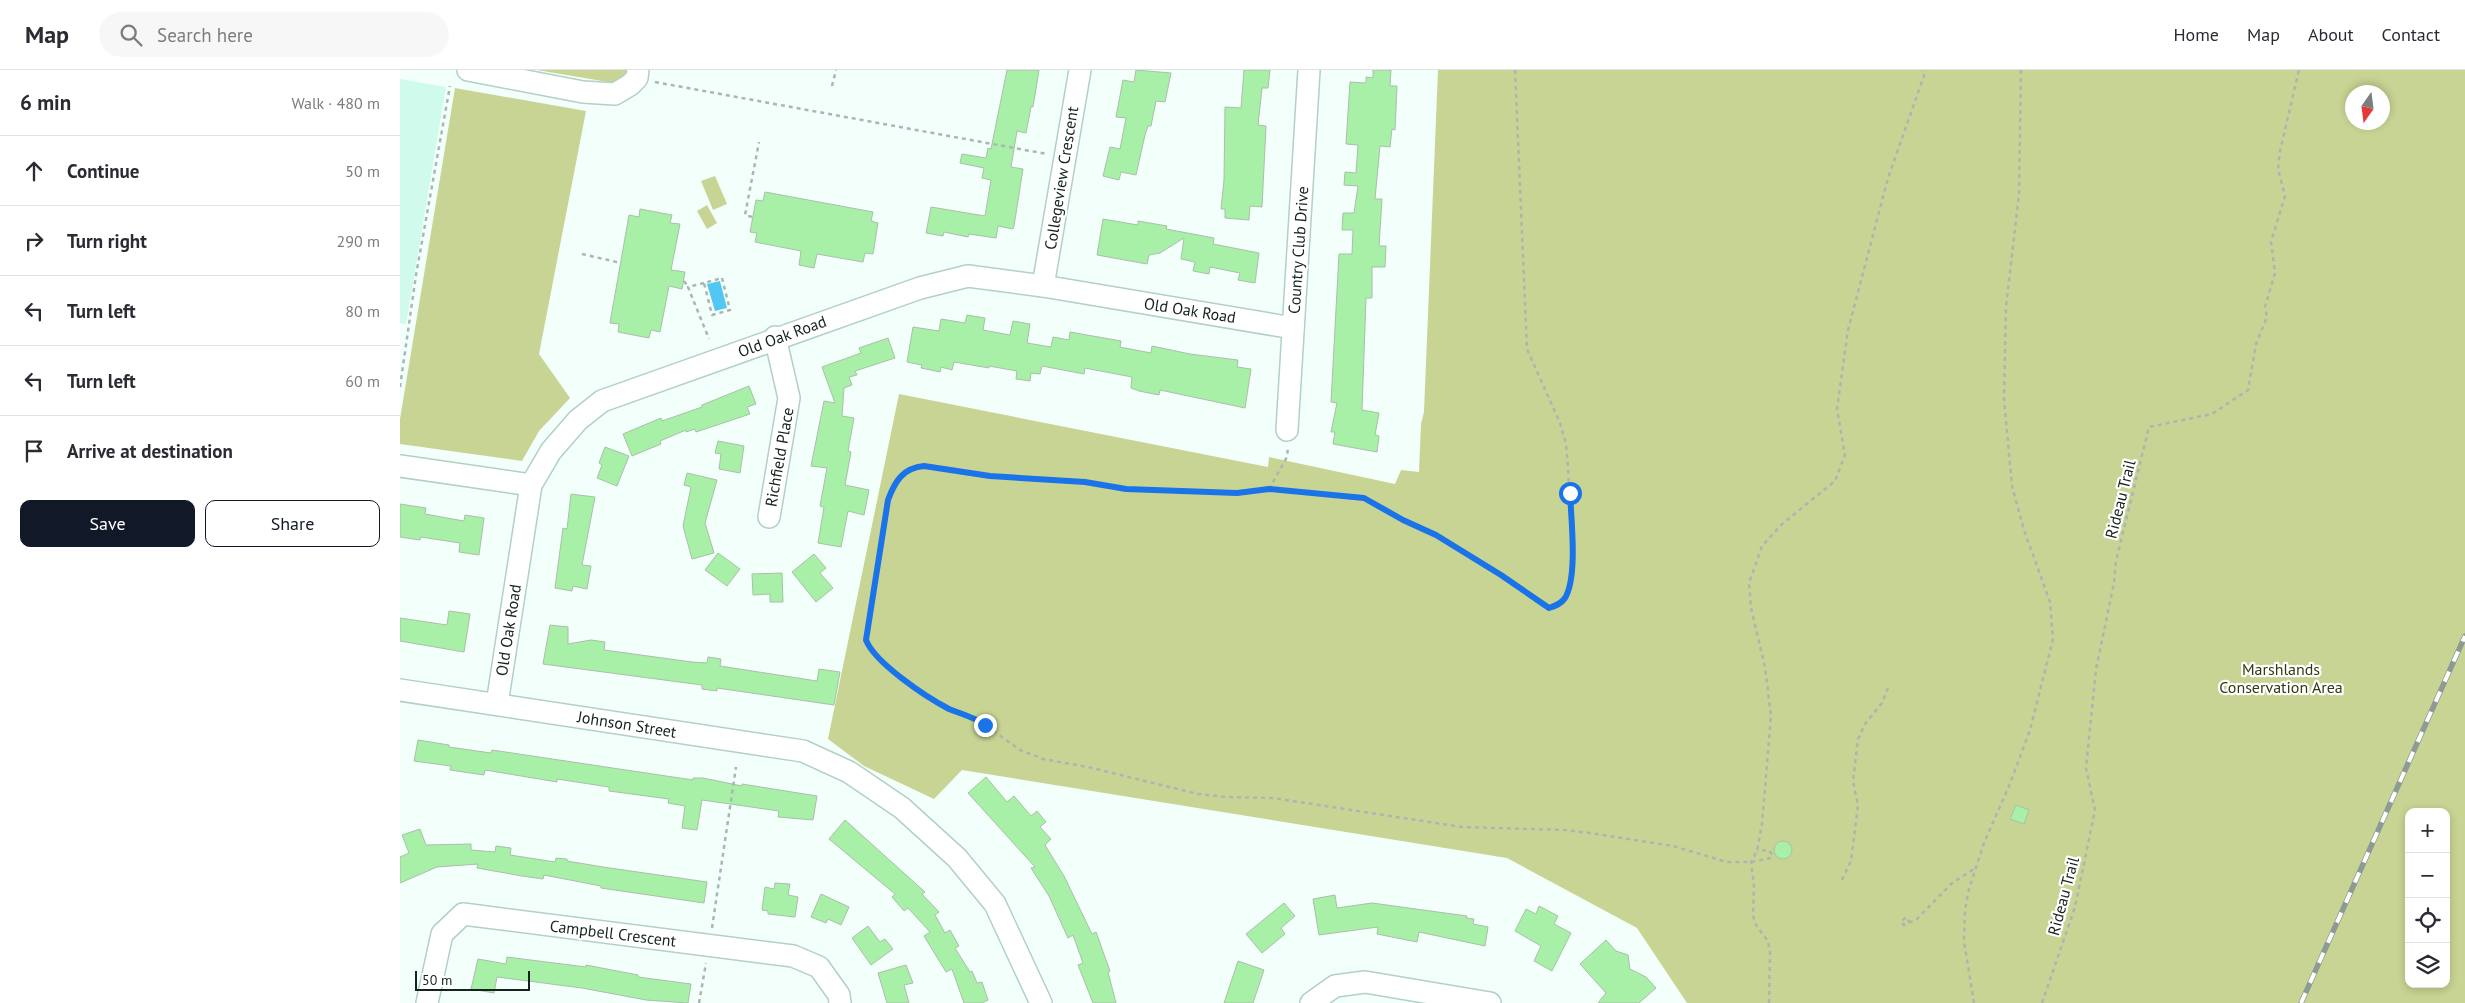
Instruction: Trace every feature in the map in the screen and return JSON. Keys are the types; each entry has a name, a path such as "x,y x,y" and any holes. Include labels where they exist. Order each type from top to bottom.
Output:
{"street":[{"path":"468,70 583,92 615,94 630,86 638,74"},
{"name":"Collegeview Crescent","path":"1043,286 1080,70"},
{"name":"Country Club Drive","path":"1288,435 1309,70"},
{"name":"Old Oak Road","path":"497,704 531,485 551,451 578,420 602,401 920,288 968,276 1043,286 1293,328"},
{"name":"Richfield Place","path":"769,517 789,398 775,338"},
{"path":"400,466 531,485"},
{"name":"Johnson Street","path":"400,690 803,752 849,772 902,808 957,858 995,904 1041,1003"},
{"name":"Campbell Crescent","path":"427,1003 442,934 463,914 793,956 819,967 839,996 840,1003"},
{"path":"1311,1003 1335,986 1365,982 1490,1003"}],"path":[{"path":"832,86 836,70"},
{"path":"1515,70 1527,349 1560,422 1568,467 1572,550 1566,597 1555,606 1549,608 1543,606 1501,575 1458,548 1364,498 1269,489 1237,493 1126,489 1085,482 990,476 924,466 913,467 897,479 888,500 876,585 866,632 869,649 885,664 927,696 951,710 978,720 1020,750 1044,759 1088,767 1198,794 1283,800 1462,828 1564,830 1590,833 1674,846 1727,862 1751,862 1771,858 1772,854 1768,850 1757,851"},
{"path":"1769,1003 1770,953 1768,941 1756,924 1753,916 1754,886 1751,862 1757,851 1762,824 1771,716 1765,667 1751,608 1749,583 1762,546 1782,525 1835,481 1845,455 1837,410 1848,330 1888,178 1926,70"},
{"path":"1974,1003 1964,941 1965,910 1975,868 2030,730 2053,638 2050,602 2024,530 2012,486 2004,399 2006,307 2019,194 2021,70"},
{"name":"Rideau Trail","path":"2042,1003 2075,907 2094,810 2086,768 2096,669 2114,583 2116,561 2149,427 2212,414 2248,390 2256,344 2267,317 2265,306 2275,273 2271,242 2285,196 2278,169 2280,151 2299,70"},
{"path":"638,74 1047,154"},
{"path":"400,387 416,275 450,86"},
{"path":"752,217 745,215 759,142"},
{"path":"582,254 621,263"},
{"path":"688,288 704,283 722,278 730,310 712,315 704,283"},
{"path":"684,280 710,339"},
{"path":"1269,489 1287,457 1288,435"},
{"path":"1842,880 1851,861 1858,806 1853,781 1858,739 1865,724 1882,703 1889,685"},
{"path":"700,1003 736,767"},
{"path":"1910,923 1952,883 1975,868"}],"shaded area":[{"path":"400,79 446,87 406,324 400,323"}],"green space":[{"path":"537,70 627,70 625,76 614,83"},
{"name":"Marshlands Conservation Area","path":"1438,70 2465,70 2465,1003 1687,1003 1637,928 1507,858 962,770 934,799 864,766 828,739 899,394 1268,467 1269,457 1395,484 1401,470 1419,472 1421,424 1424,412"},
{"path":"455,88 586,111 539,354 570,398 539,431 522,461 400,444 400,419"},
{"path":"715,176 727,204 713,210 701,181"},
{"path":"707,205 717,223 707,229 697,211"}],"water":[{"path":"720,281 727,308 715,311 707,284"}],"building":[{"path":"1007,70 1039,70 1033,107 1031,107 1026,133 1017,131 1011,167 1023,169 1013,229 998,226 996,238 969,234 968,237 944,232 943,236 926,233 931,207 985,216 991,180 982,178 984,168 960,163 962,154 986,158 988,148 991,149"},
{"path":"1136,70 1171,73 1165,102 1156,101 1151,126 1148,126 1145,135 1136,175 1121,172 1119,180 1103,176 1110,147 1120,149 1126,118 1116,117 1123,80 1134,82"},
{"path":"1244,70 1270,70 1268,88 1262,88 1258,125 1266,126 1262,207 1250,206 1249,220 1225,218 1225,209 1221,209 1224,180 1225,107 1241,108"},
{"path":"1373,70 1391,70 1390,86 1397,86 1395,130 1392,129 1390,147 1380,146 1375,199 1382,199 1379,246 1386,246 1385,267 1372,267 1372,298 1366,298 1362,410 1379,413 1375,435 1379,436 1377,452 1333,444 1335,432 1331,432 1337,403 1331,402 1339,254 1352,254 1353,230 1342,230 1343,213 1354,213 1358,186 1344,185 1345,172 1356,173 1358,145 1346,144 1350,82 1366,83 1366,77 1373,78"},
{"path":"765,192 873,212 871,221 878,223 873,254 865,253 863,262 817,254 814,268 799,265 801,251 755,242 757,233 750,232 756,200 763,201"},
{"path":"640,209 672,215 670,223 680,224 671,270 685,272 682,289 669,286 660,332 651,330 649,338 618,332 619,324 610,323 629,215 639,217"},
{"path":"1103,219 1138,225 1138,221 1167,226 1166,229 1214,238 1213,244 1259,253 1255,283 1238,280 1240,273 1210,267 1209,274 1193,271 1195,262 1181,259 1184,238 1160,253 1149,255 1147,264 1097,255"},
{"path":"967,315 985,318 983,330 1010,335 1013,321 1030,324 1027,343 1051,347 1053,337 1069,340 1070,332 1121,341 1120,347 1151,353 1152,346 1190,354 1238,360 1237,367 1251,369 1245,408 1160,390 1159,395 1139,391 1131,388 1132,377 1085,368 1084,374 1042,366 1040,374 1031,373 1030,381 1016,379 1017,371 989,366 989,368 954,362 952,370 941,367 940,372 921,368 922,365 907,362 913,327 939,331 941,319 965,323"},
{"path":"888,338 895,358 855,371 857,375 849,377 852,385 844,388 842,416 854,418 848,451 851,452 845,485 869,490 864,515 848,511 841,547 818,543 824,507 820,506 827,468 811,466 824,401 835,403 822,367 861,353 859,348"},
{"path":"749,386 756,404 747,407 750,414 696,432 695,429 686,432 686,430 660,441 661,444 632,456 623,434 661,418 662,421 702,407 702,405"},
{"path":"718,441 744,446 740,473 719,469 721,454 715,453"},
{"path":"605,447 629,456 617,486 597,478 602,465 599,463"},
{"path":"687,473 717,480 705,523 714,553 692,559 683,526 691,487 684,485"},
{"path":"571,494 595,497 582,565 591,566 587,589 573,586 572,591 555,588 563,528 567,529"},
{"path":"400,504 426,508 425,514 464,521 465,515 484,518 479,555 459,552 460,543 421,537 420,540 400,537"},
{"path":"718,553 740,569 727,586 705,570"},
{"path":"814,554 826,568 820,573 833,588 816,602 792,572"},
{"path":"782,573 783,602 770,602 770,594 753,595 752,574"},
{"path":"449,611 470,614 464,652 400,641 400,618 447,625"},
{"path":"550,625 568,627 568,644 591,640 605,642 604,650 692,662 707,663 708,657 721,659 720,666 817,681 819,669 840,672 834,705 717,688 717,691 702,689 702,685 543,664"},
{"path":"418,740 491,753 492,750 693,780 693,778 703,778 742,786 742,784 817,796 813,820 778,817 779,811 702,800 697,830 682,828 685,806 668,803 669,799 609,791 609,787 557,779 557,782 485,770 484,775 450,770 451,766 414,761"},
{"path":"986,777 1007,802 1014,796 1031,816 1037,811 1046,822 1040,827 1051,839 1045,845 1064,876 1092,934 1096,932 1110,971 1108,972 1116,1003 1093,1003 1078,965 1083,963 1073,935 1068,938 1049,896 1031,868 1035,867 968,793"},
{"path":"2016,805 2029,810 2024,824 2010,819"},
{"path":"845,820 925,892 922,894 939,912 935,915 945,933 950,930 959,946 955,948 970,972 972,971 977,983 982,982 988,1000 982,1003 964,1003 952,969 946,972 924,936 930,932 908,908 904,911 892,897 895,894 829,839"},
{"path":"420,829 426,845 471,844 471,850 495,852 496,846 511,848 510,855 555,862 556,858 567,859 567,861 603,867 707,882 704,903 601,888 601,886 544,875 543,879 522,876 477,868 478,864 437,867 400,883 400,857 409,853 402,835"},
{"path":"1783,841 1791,846 1792,850 1787,858 1783,859 1775,854 1774,850 1779,842"},
{"path":"775,883 790,884 788,895 798,897 795,917 768,914 768,911 762,910 765,887 774,889"},
{"path":"821,894 849,907 841,925 828,919 826,923 811,917"},
{"path":"1335,895 1337,908 1372,903 1467,916 1466,918 1474,919 1473,924 1488,927 1485,946 1419,932 1417,942 1377,934 1378,927 1319,935 1313,899"},
{"path":"1284,903 1295,916 1281,928 1285,934 1262,953 1246,934"},
{"path":"1539,906 1558,916 1554,924 1571,933 1552,971 1534,961 1541,946 1515,931 1526,909 1536,914"},
{"path":"868,926 880,942 885,939 893,949 871,965 852,938"},
{"path":"1606,940 1616,951 1628,955 1630,969 1646,977 1656,988 1639,1003 1598,1003 1606,993 1580,964"},
{"path":"507,957 586,967 586,965 638,975 638,977 691,984 688,1003 646,1000 582,988 497,977 494,993 471,989 478,959 506,964"},
{"path":"1238,961 1264,970 1253,1003 1224,1003"},
{"path":"906,965 913,983 904,985 909,1003 887,1003 878,973"}],"railway":[{"path":"2301,1003 2465,636"}],"route":[{"path":"985,725 978,720 944,706 921,692 875,656 869,649 866,640 888,500 897,479 913,467 924,466 990,476 1085,482 1126,489 1237,493 1269,489 1364,498 1376,503 1403,520 1436,535 1480,561 1543,606 1549,608 1561,603 1566,597 1569,586 1572,550 1570,493"}]}
